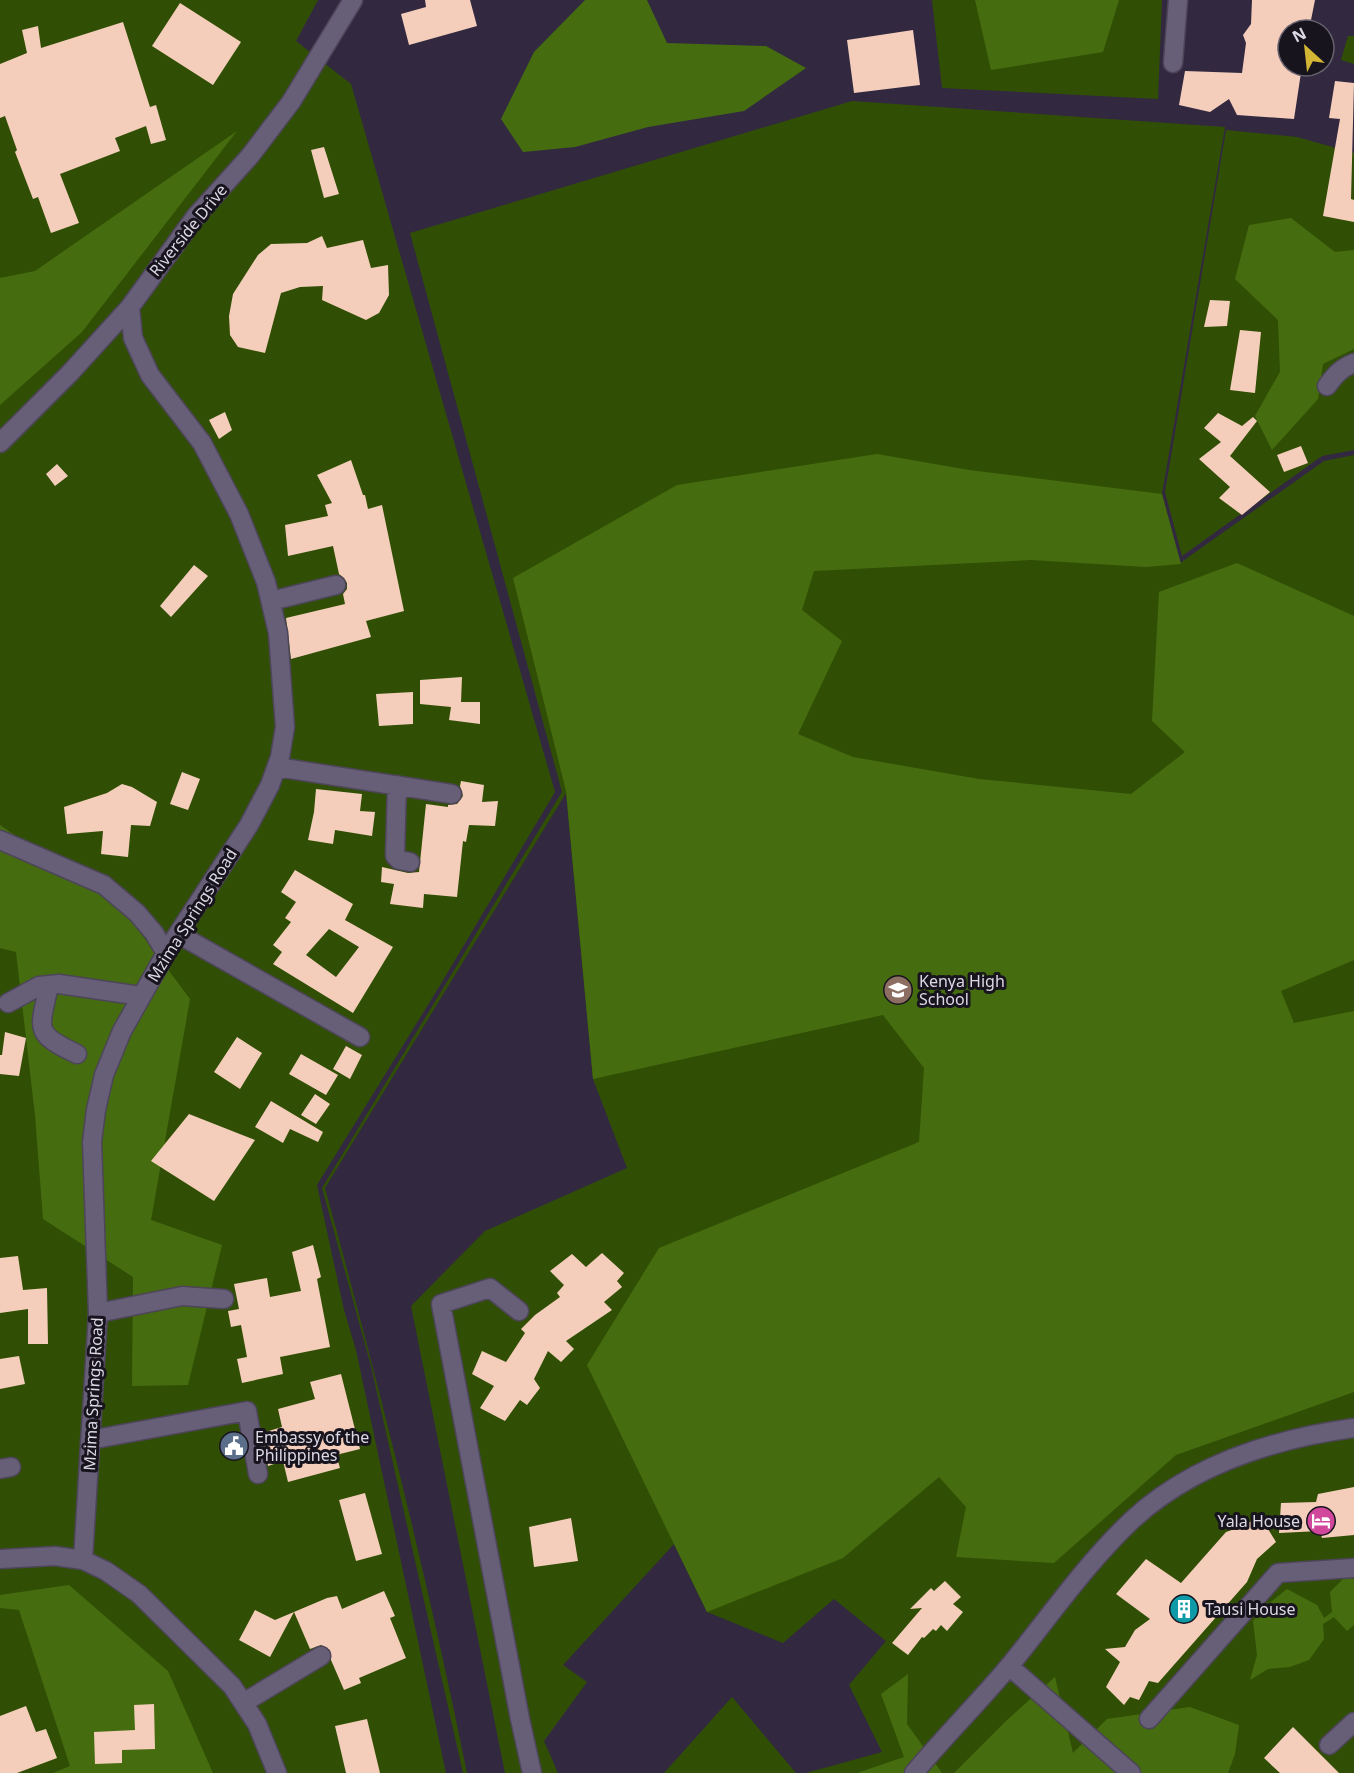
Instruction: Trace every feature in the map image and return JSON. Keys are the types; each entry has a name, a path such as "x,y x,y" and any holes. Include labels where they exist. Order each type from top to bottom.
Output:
{"street":[{"name":"Riverside Drive","path":"0,443 70,373 130,307 196,216 250,156 291,102 353,0"},
{"path":"1173,63 1178,0"},
{"name":"Mzima Springs Road","path":"83,1560 98,1313 92,1142 104,1075 122,1031 141,996 177,934 249,825 270,785 277,767 285,727 278,633 266,582 239,514 202,443 150,375 133,338 130,307"},
{"path":"1327,386 1336,373 1354,363"},
{"path":"271,601 336,585"},
{"path":"277,767 452,794"},
{"path":"397,785 395,856 399,860 410,862"},
{"path":"0,840 104,885 137,913 154,933 166,953"},
{"path":"177,934 360,1037"},
{"path":"8,1003 39,986 59,984 141,996"},
{"path":"49,985 41,1027 44,1035 77,1054"},
{"path":"519,1311 490,1288 441,1304 532,1773"},
{"path":"98,1313 182,1296 224,1299"},
{"path":"90,1440 247,1411 258,1473"},
{"path":"914,1773 1009,1666 1101,1553 1133,1520 1171,1490 1213,1466 1260,1447 1322,1432 1354,1428"},
{"path":"0,1559 55,1556 83,1560 106,1571 149,1603 232,1686 257,1724 277,1773"},
{"path":"1149,1719 1278,1573 1354,1568"},
{"path":"243,1703 321,1656"},
{"path":"1009,1666 1131,1773"},
{"path":"1329,1745 1354,1722"}],"green space":[{"path":"0,0 318,0 296,41 351,84 555,792 317,1185 344,1310 356,1350 446,1773 0,1773"},
{"path":"585,0 647,0 667,43 766,46 806,68 744,111 648,127 575,147 523,152 501,119 534,52"},
{"path":"932,0 1162,0 1158,99 942,88"},
{"path":"975,0 1119,0 1103,52 991,70"},
{"path":"1348,36 1354,36 1354,64 1341,60"},
{"name":"Kenya High School","path":"852,101 1225,127 1162,494 1180,563 1324,461 1354,455 1354,1773 806,1773 882,1752 849,1685 886,1641 834,1599 783,1643 707,1612 674,1544 563,1665 587,1682 544,1741 558,1773 505,1773 411,1306 485,1231 627,1168 593,1079 566,793 325,1188 383,1406 418,1552 467,1773 463,1773 371,1366 322,1188 562,792 410,233"},
{"path":"1226,130 1297,137 1354,153 1354,450 1322,456 1182,556 1165,492"},
{"path":"237,131 82,332 0,405 0,278 35,271"},
{"path":"1291,218 1335,252 1354,250 1354,349 1323,364 1318,399 1272,450 1255,416 1280,372 1278,320 1235,279 1249,225"},
{"path":"877,454 969,470 1162,494 1181,564 1146,567 1031,560 814,571 802,610 842,641 798,734 853,757 979,779 1131,794 1185,752 1152,721 1159,592 1237,563 1354,616 1354,960 1281,991 1294,1023 1354,1011 1354,1392 1176,1455 1054,1563 956,1557 966,1507 939,1477 843,1558 707,1612 587,1365 659,1248 919,1142 924,1068 883,1015 593,1079 566,791 513,578 677,485"},
{"path":"0,825 121,907 190,999 151,1220 222,1245 188,1385 132,1386 133,1277 43,1219 35,1115 16,952 0,948"},
{"path":"1346,1576 1354,1579 1354,1625 1347,1631 1334,1617 1323,1624 1324,1639 1309,1660 1290,1667 1268,1669 1250,1680 1257,1655 1253,1621 1267,1605 1287,1589 1317,1605 1324,1618 1332,1612 1330,1592"},
{"path":"69,1585 168,1671 213,1773 53,1773 70,1766 19,1610 0,1608 0,1595"},
{"path":"908,1674 907,1724 942,1773 857,1773 904,1757 881,1694"},
{"path":"1055,1677 1073,1753 1107,1719 1190,1707 1239,1725 1235,1754 1228,1773 954,1773 1007,1720"},
{"path":"732,1697 796,1773 664,1773"}],"building":[{"path":"425,0 470,0 477,26 409,45 401,14 426,7"},
{"path":"1252,0 1315,0 1311,18 1276,18 1276,78 1300,78 1294,119 1237,115 1229,99 1210,112 1179,105 1185,71 1242,73 1246,43 1243,35 1251,24"},
{"path":"180,3 241,42 213,85 152,46"},
{"path":"123,22 150,107 156,105 166,140 151,144 146,126 115,138 120,151 60,174 79,223 51,233 38,197 33,199 15,152 17,150 5,116 0,118 0,64 27,53 22,30 38,26 41,48"},
{"path":"913,30 920,85 854,93 847,40"},
{"path":"1335,81 1354,83 1351,199 1354,200 1354,222 1323,216 1340,119 1329,118"},
{"path":"324,147 339,194 324,198 311,150"},
{"path":"322,236 327,248 363,240 371,268 388,265 389,295 379,313 366,320 322,300 323,286 300,287 281,293 265,353 238,347 230,335 229,316 233,294 258,255 271,244 307,243"},
{"path":"1210,300 1230,301 1227,326 1204,327"},
{"path":"1240,330 1261,332 1255,393 1230,390"},
{"path":"225,412 232,430 219,439 209,420"},
{"path":"1218,413 1242,426 1253,417 1257,421 1230,456 1270,492 1242,515 1219,498 1230,487 1199,459 1221,442 1204,428"},
{"path":"1301,446 1308,463 1284,472 1277,455"},
{"path":"351,460 368,509 382,505 404,611 366,621 371,637 291,659 286,618 345,604 343,594 347,589 347,583 339,574 333,546 288,556 285,525 328,516 325,505 332,503 317,475"},
{"path":"57,464 68,476 55,486 46,474"},
{"path":"194,565 208,576 171,617 160,606"},
{"path":"462,677 461,702 480,702 480,724 449,720 451,707 420,704 420,680"},
{"path":"413,692 413,724 379,726 376,694"},
{"path":"182,772 200,779 188,810 170,804"},
{"path":"461,781 484,785 482,802 498,801 495,826 469,825 466,842 463,841 457,897 424,894 423,908 390,904 394,884 381,882 382,867 408,873 419,872 426,804 448,807 448,805 457,804 463,796"},
{"path":"122,784 132,787 157,802 150,826 131,825 128,857 101,854 103,831 67,834 64,807 107,793"},
{"path":"316,789 362,794 360,811 375,812 372,836 335,830 333,844 308,840"},
{"path":"295,870 353,904 345,920 393,947 353,1013 273,964 282,952 273,945 291,922 285,918 296,902 281,892","holes":["329,929 359,947 336,977 306,955"]},
{"path":"5,1032 26,1038 19,1076 0,1074 0,1055 2,1055"},
{"path":"237,1037 262,1053 240,1089 214,1072"},
{"path":"346,1046 362,1055 350,1079 333,1069"},
{"path":"301,1054 338,1075 326,1095 289,1074"},
{"path":"315,1094 330,1104 316,1124 301,1115"},
{"path":"271,1101 323,1132 318,1142 290,1129 283,1143 255,1127"},
{"path":"189,1114 255,1140 214,1201 151,1161"},
{"path":"313,1245 321,1277 317,1279 330,1347 280,1357 283,1374 242,1383 237,1359 247,1357 241,1325 231,1327 228,1311 239,1309 234,1284 267,1278 270,1297 301,1291 292,1252"},
{"path":"602,1253 624,1273 617,1281 622,1287 604,1302 612,1310 566,1341 574,1349 561,1362 548,1351 534,1379 540,1388 527,1405 520,1400 505,1421 480,1408 494,1386 472,1374 482,1351 506,1362 525,1333 521,1329 535,1315 560,1297 557,1293 564,1285 550,1271 572,1254 586,1267"},
{"path":"18,1256 23,1290 47,1288 48,1344 28,1344 28,1309 0,1313 0,1258"},
{"path":"19,1356 25,1384 0,1389 0,1359"},
{"path":"341,1374 360,1449 336,1455 340,1468 288,1482 283,1461 268,1466 262,1433 282,1427 278,1409 315,1399 310,1382"},
{"name":"Yala House","path":"1354,1487 1354,1535 1322,1538 1320,1531 1279,1533 1281,1503 1316,1502 1318,1494"},
{"path":"365,1493 382,1554 356,1561 339,1500"},
{"name":"Tausi House","path":"1260,1516 1276,1542 1257,1559 1247,1582 1158,1683 1149,1681 1139,1700 1130,1697 1124,1705 1106,1687 1120,1662 1105,1649 1125,1647 1135,1630 1150,1619 1116,1594 1146,1559 1181,1583 1226,1532 1243,1526"},
{"path":"571,1518 578,1561 534,1567 529,1527"},
{"path":"945,1581 961,1597 953,1604 963,1612 947,1631 941,1625 936,1631 933,1629 924,1638 922,1637 908,1655 892,1643 922,1608 910,1609 931,1588 934,1591"},
{"path":"384,1591 395,1616 390,1618 406,1658 359,1678 361,1683 344,1690 331,1660 330,1650 321,1645 310,1649 294,1612 270,1657 239,1640 255,1610 275,1620 327,1598 337,1596 342,1609"},
{"path":"154,1704 155,1749 122,1750 122,1763 95,1764 94,1732 135,1730 134,1705"},
{"path":"26,1706 36,1732 46,1729 57,1758 17,1773 0,1773 0,1716"},
{"path":"367,1719 380,1773 346,1773 335,1726"},
{"path":"1293,1727 1339,1773 1280,1773 1264,1758"}],"place":[{"name":"Kenya High School","path":"898,990"},
{"name":"Embassy of the Philippines","path":"234,1446"},
{"name":"Yala House","path":"1321,1521"},
{"name":"Tausi House","path":"1184,1609"}]}
